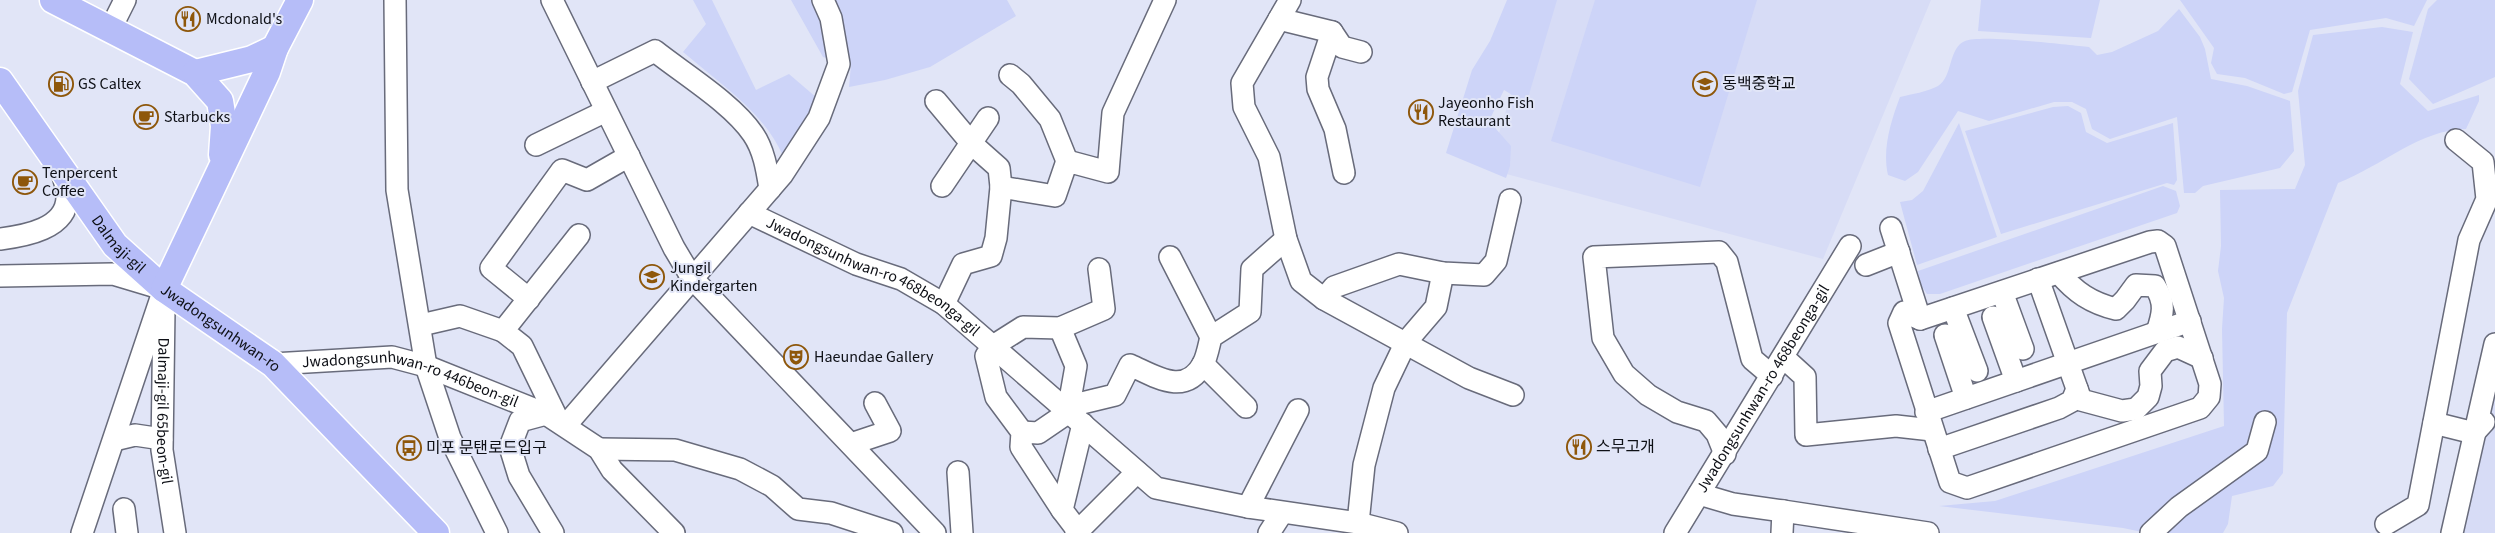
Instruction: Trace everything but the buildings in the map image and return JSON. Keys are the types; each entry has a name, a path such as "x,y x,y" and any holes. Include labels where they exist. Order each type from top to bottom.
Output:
{"main road":[{"path":"53,0 111,28 195,73 220,101 224,126 221,166"},
{"name":"Jwadongsunhwan-ro","path":"300,0 275,48 267,72 164,289 273,364 436,533"},
{"path":"195,73 252,59 275,48"},
{"name":"Dalmaji-gil","path":"0,81 115,245 164,289"}],"street":[{"path":"111,28 125,0"},
{"path":"395,0 397,190 421,325 426,366 450,438 497,533"},
{"path":"552,0 674,248 692,278 935,533"},
{"name":"Jwadongsunhwan-ro 468beonga-gil","path":"692,278 782,176 820,118 839,64 831,18 823,0"},
{"path":"1067,162 1108,172 1113,113 1165,0"},
{"path":"1290,0 1242,83 1244,107 1269,157 1286,239 1301,281 1324,299 1469,378 1513,395"},
{"path":"1279,19 1332,32 1342,47 1361,52"},
{"path":"1332,32 1317,76 1318,90 1335,129 1344,173"},
{"path":"592,82 655,51 736,113 753,134 765,161 770,189"},
{"path":"1001,187 1055,196 1067,162 1050,119 1021,84 1010,75"},
{"path":"936,101 972,144 998,168 1001,187 996,238 990,256 963,264 944,304"},
{"path":"536,145 606,111"},
{"path":"942,186 988,118"},
{"path":"2386,524 2418,505 2468,240 2487,199 2483,162 2456,140"},
{"path":"530,299 491,268 562,170 587,180 629,156"},
{"path":"0,239 26,236 46,228 61,215 68,197 62,172"},
{"path":"1324,299 1334,287 1399,264 1443,273 1484,276 1496,260 1510,200"},
{"name":"Jwadongsunhwan-ro 468beonga-gil","path":"749,213 856,264 901,279 944,304 1156,488 1282,513 1358,523 1397,533"},
{"path":"1891,228 1920,319"},
{"path":"503,332 579,234"},
{"path":"1022,432 1038,433 1076,417 1082,403 1115,395 1130,365 1170,383 1187,381 1203,364 1211,337 1250,312 1252,269 1286,239"},
{"path":"2158,241 2165,246 2190,321 2210,384 2209,397 2200,408 1967,488 1950,482 1899,323 1904,312 1920,319 1953,308 2150,242 2158,241"},
{"name":"Jwadongsunhwan-ro 468beonga-gil","path":"1675,533 1850,246"},
{"path":"1724,454 1717,434 1706,420 1678,412 1648,395 1624,374 1603,338 1594,257 1719,252 1728,262 1752,359 1772,376"},
{"path":"1866,264 1899,252"},
{"path":"1170,257 1211,337"},
{"name":"Jwadongsunhwan-ro 468beonga-gil","path":"1077,532 1021,447 1022,432 996,397 986,356 992,346 1022,327 1060,328 1104,309 1099,269"},
{"path":"1358,523 1364,465 1384,388 1406,342 1436,306 1443,273"},
{"path":"2059,273 2072,288 2085,298 2116,309 2136,285 2155,286 2162,299 2164,313 2157,332"},
{"path":"0,276 113,274 164,289 82,533"},
{"path":"556,419 692,278"},
{"path":"2038,280 2081,400 2122,411 2136,408 2148,397 2151,386 2150,371 2165,351 2178,348 2202,358"},
{"name":"Dalmaji-gil 65beon-gil","path":"164,289 162,439 174,533"},
{"path":"2002,292 2024,340"},
{"path":"1953,308 2016,381"},
{"name":"Jwadongsunhwan-ro 446beon-gil","path":"421,325 460,316 503,332 522,346 556,419"},
{"path":"1932,430 1966,398 2190,321"},
{"path":"1060,328 1076,366 1076,417 1062,510"},
{"path":"1942,344 1966,398"},
{"path":"2452,533 2495,344"},
{"name":"Jwadongsunhwan-ro 446beon-gil","path":"273,364 392,357 426,366 556,419 599,448 612,470 674,533"},
{"path":"1783,357 1805,377 1806,435 1896,426 1932,430 2059,408 2072,401 2077,389"},
{"path":"1203,364 1246,407"},
{"path":"851,444 890,431 875,403"},
{"path":"2474,432 2495,408"},
{"path":"1248,507 1298,410"},
{"name":"Jwadongsunhwan-ro 446beon-gil","path":"553,533 519,476 510,447 520,421 556,419"},
{"path":"2151,533 2179,507 2257,451 2265,422"},
{"path":"2434,423 2474,432"},
{"path":"114,440 135,435 162,439"},
{"path":"599,448 675,450 740,469 772,486 798,509 831,513 892,533"},
{"path":"958,472 962,533"},
{"path":"1077,532 1137,472"},
{"path":"1700,494 1734,504 1928,533"},
{"path":"124,509 127,533"},
{"path":"1782,533 1783,511"},
{"path":"1269,533 1282,513"}],"shaded area":[{"path":"693,0 712,0 756,90 789,74 817,98 783,156 775,140 753,112 683,52 706,24"},
{"path":"791,0 1007,0 1016,16 930,67 885,80 849,87 851,65 823,57"},
{"path":"1507,0 1557,0 1528,98 1519,99 1504,90 1489,121 1511,146 1510,166 1506,178 1446,153 1472,70 1490,41"},
{"name":"동백중학교","path":"1540,0 1931,0 1823,259 1488,169"},
{"path":"1595,0 1757,0 1700,187 1551,141"},
{"path":"1981,0 2100,0 2091,38 1978,31"},
{"path":"2180,0 2427,0 2414,26 2386,18 2310,30 2292,92 2284,94 2245,78 2217,74 2211,63 2214,48"},
{"path":"2437,0 2495,0 2495,77 2433,104 2409,79 2428,9"},
{"path":"2179,9 2200,37 2205,49 2211,79 2247,86 2290,101 2294,151 2280,168 2203,186 2195,193 2184,193 2177,117 2110,139 2092,129 2086,109 2072,102 2054,102 1989,121 1958,111 1918,172 1905,181 1888,175 1886,165 1887,145 1900,97 1924,91 1943,82 1956,50 1965,41 1974,39 2005,39 2044,42 2089,47 2097,55 2112,52 2158,31"},
{"path":"2382,27 2413,32 2400,84 2428,111 2479,95 2479,101 2466,129 2433,135 2338,183 2287,313 2283,473 2273,486 2232,496 2228,524 2223,533 2147,533 2123,528 1939,506 1995,501 2224,426 2222,329 2224,298 2218,271 2221,246 2220,190 2295,189 2305,165 2298,91 2313,35"},
{"path":"2068,106 2081,113 2086,132 2107,143 2173,123 2177,180 2174,185 2167,183 2001,234 1965,131 2053,107"},
{"path":"1959,123 1997,237 1917,265 1900,202 1912,200 1923,191"},
{"path":"2163,186 2176,191 2180,206 2177,213 1940,294 1927,294 1921,285 1918,271"},
{"path":"2495,393 2495,533 2464,533 2468,501"}],"place":[{"name":"Mcdonald's","path":"188,19"},
{"name":"GS Caltex","path":"61,84"},
{"name":"동백중학교","path":"1705,84"},
{"name":"Jayeonho Fish Restaurant","path":"1421,112"},
{"name":"Starbucks","path":"146,117"},
{"name":"Tenpercent Coffee","path":"25,182"},
{"name":"Jungil Kindergarten","path":"652,277"},
{"name":"Haeundae Gallery","path":"796,357"},
{"name":"스무고개","path":"1579,447"},
{"name":"미포 문탠로드입구","path":"409,448"}]}
